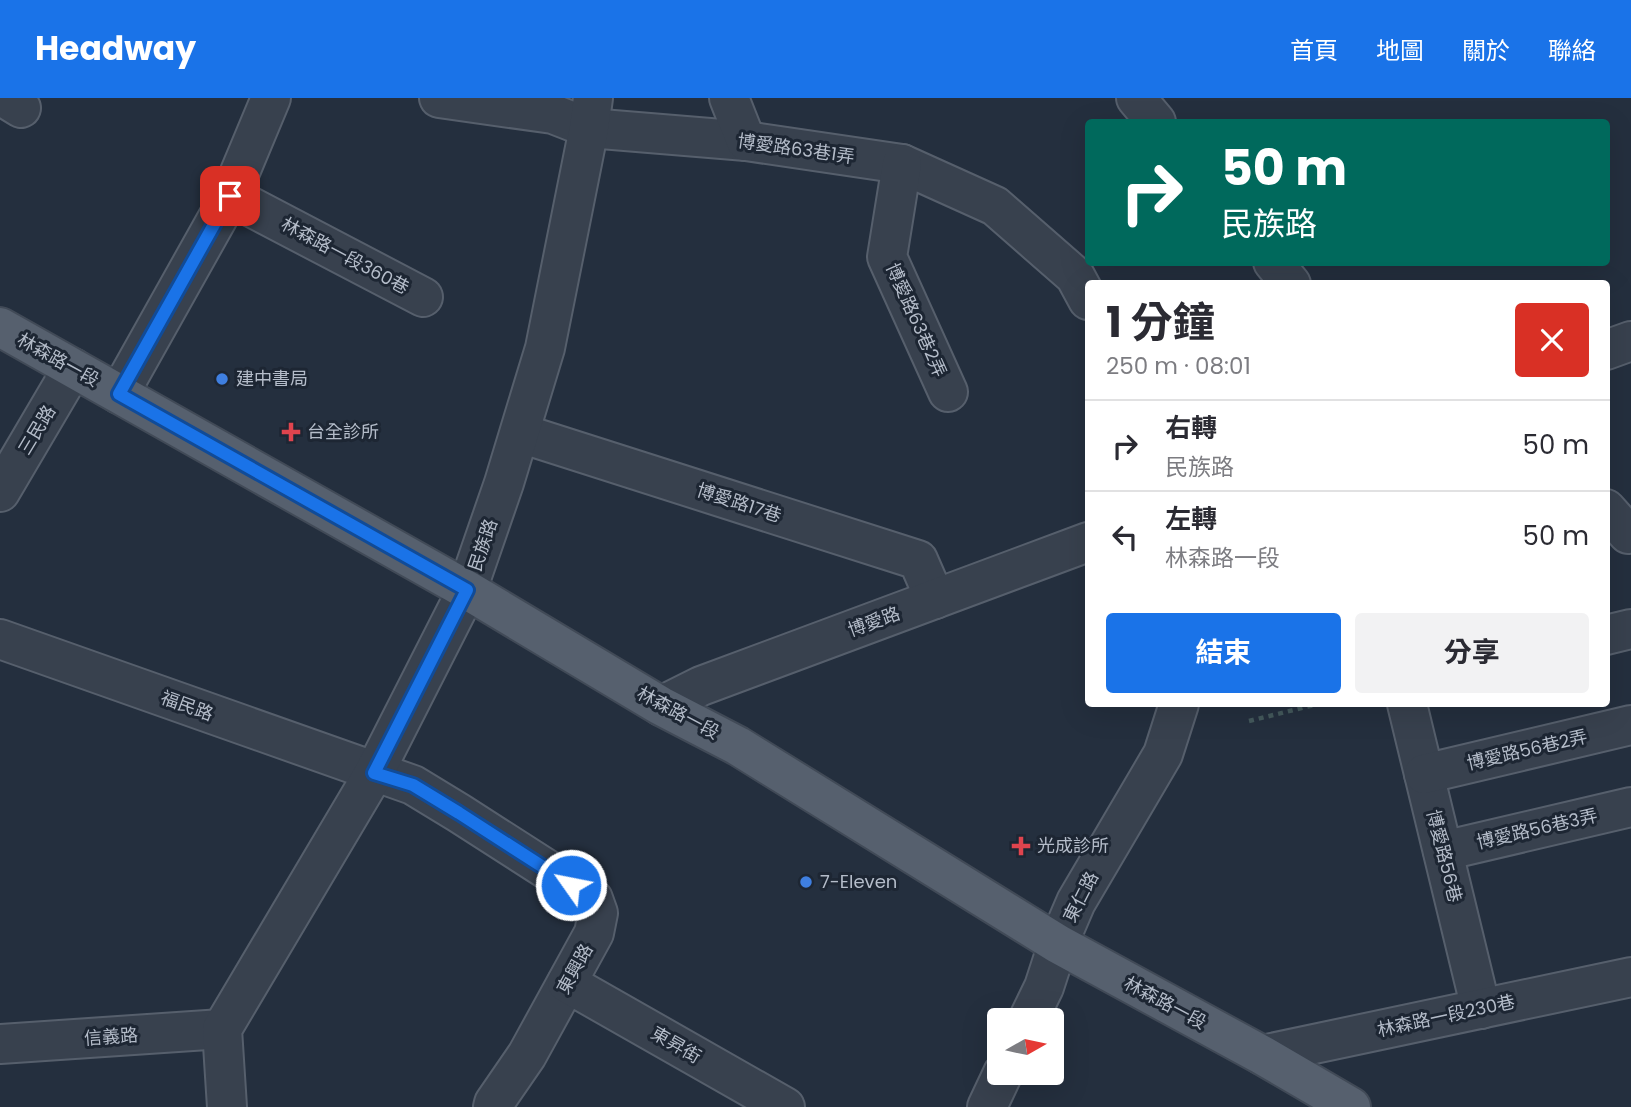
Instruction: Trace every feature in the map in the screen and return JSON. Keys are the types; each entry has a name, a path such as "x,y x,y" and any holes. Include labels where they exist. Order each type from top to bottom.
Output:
{"main road":[{"name":"林森路一段","path":"0,327 467,590 661,706 738,746 1058,944 1262,1055 1351,1107"}],"street":[{"path":"119,394 230,196 271,98"},
{"path":"439,98 553,114 591,113"},
{"path":"729,98 746,141"},
{"path":"1136,98 1154,119"},
{"name":"博愛路63巷1弄","path":"591,113 746,141 902,164 995,206 1075,276 1085,294"},
{"name":"民族路","path":"222,1029 374,773 467,590 504,483 545,348 591,113"},
{"name":"博愛路63巷2弄","path":"902,164 887,257 948,392"},
{"name":"林森路一段360巷","path":"230,196 423,296"},
{"path":"1276,266 1288,280"},
{"path":"1610,348 1631,341"},
{"name":"三民路","path":"0,492 73,368"},
{"name":"博愛路17巷","path":"520,433 918,560 935,599"},
{"name":"博愛路","path":"661,706 701,686 1085,543"},
{"path":"1610,634 1631,629"},
{"name":"福民路","path":"0,639 374,773"},
{"name":"東仁路","path":"1034,1008 1076,902 1163,754 1178,707"},
{"name":"博愛路56巷","path":"1408,707 1481,1009"},
{"name":"博愛路56巷2弄","path":"1424,775 1631,725"},
{"name":"東興路","path":"374,773 413,785 459,813 593,899 598,913 594,933 567,983 527,1055 493,1107"},
{"name":"博愛路56巷3弄","path":"1443,851 1631,807"},
{"name":"林森路一段230巷","path":"1262,1055 1631,977"},
{"name":"東昇街","path":"567,983 785,1107"},
{"path":"222,1029 227,1107"},
{"name":"信義路","path":"0,1044 222,1029"},
{"path":"987,1107 997,1085"}],"path":[{"path":"1249,720 1305,707"}],"place":[{"name":"建中書局","path":"222,379"},
{"name":"台全診所","path":"291,432"},
{"name":"光成診所","path":"1021,846"},
{"name":"7-Eleven","path":"806,882"}],"route":[{"path":"230,196 119,394 467,590 374,773 413,785 571,885"}]}
